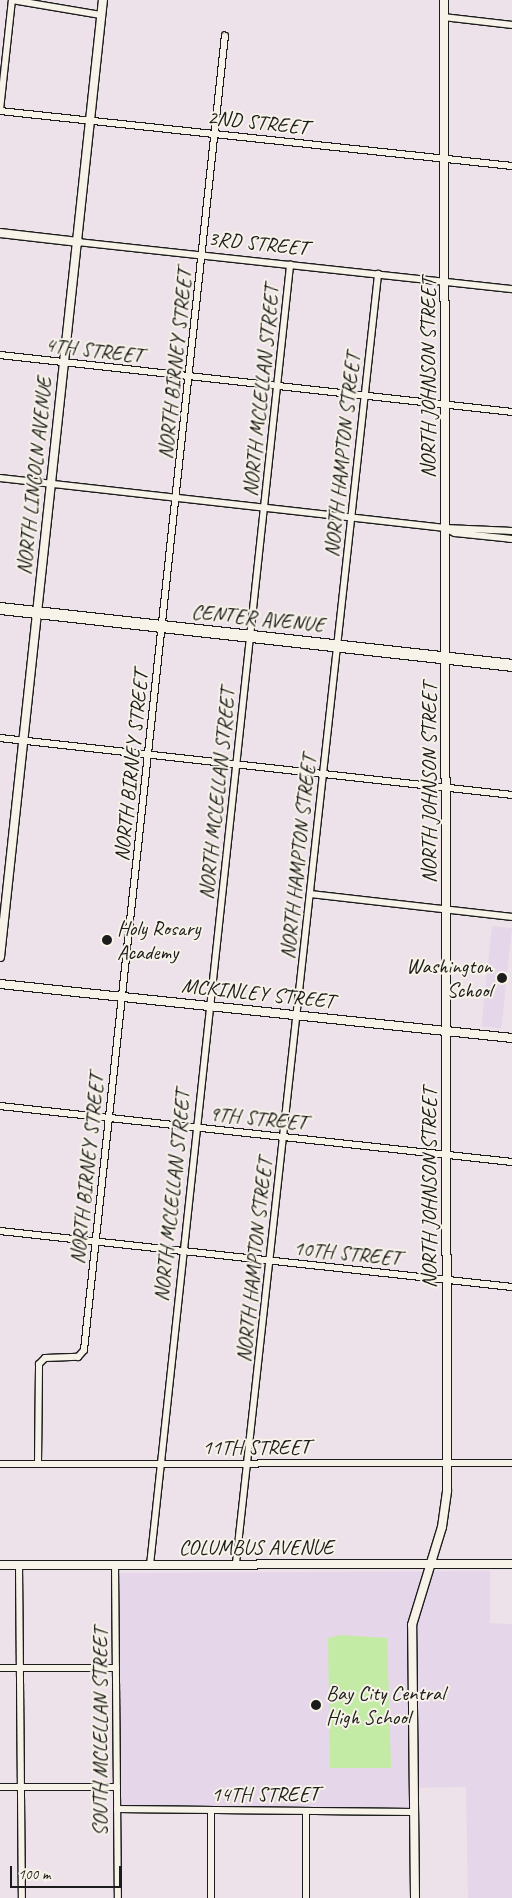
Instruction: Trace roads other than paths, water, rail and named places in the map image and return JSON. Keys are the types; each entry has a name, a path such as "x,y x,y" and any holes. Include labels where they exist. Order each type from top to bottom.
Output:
{"highway":[{"name":"CENTER AVENUE","path":"0,608 512,665"}],"street":[{"path":"0,111 12,0 101,15"},
{"name":"NORTH LINCOLN AVENUE","path":"0,957 103,0"},
{"name":"NORTH JOHNSON STREET","path":"415,1898 412,1625 446,1506 447,1463 447,910 444,528 446,159 444,0"},
{"path":"444,17 512,25"},
{"name":"NORTH BIRNEY STREET","path":"38,1464 39,1364 45,1358 78,1357 84,1350 190,377 225,36"},
{"name":"2ND STREET","path":"0,111 512,166"},
{"name":"3RD STREET","path":"0,233 512,289"},
{"name":"NORTH MCLELLAN STREET","path":"150,1565 182,1252 251,636 290,265"},
{"name":"NORTH HAMPTON STREET","path":"236,1564 378,274"},
{"name":"4TH STREET","path":"0,355 512,412"},
{"path":"0,478 444,528 512,539"},
{"path":"444,528 512,531"},
{"path":"0,738 512,795"},
{"path":"311,894 512,917"},
{"name":"MCKINLEY STREET","path":"0,984 512,1038"},
{"name":"9TH STREET","path":"0,1106 512,1162"},
{"name":"10TH STREET","path":"0,1231 512,1287"},
{"name":"11TH STREET","path":"0,1464 512,1463"},
{"name":"COLUMBUS AVENUE","path":"0,1565 512,1564"},
{"path":"19,1565 22,1898"},
{"name":"SOUTH MCLELLAN STREET","path":"115,1565 118,1898"},
{"path":"0,1668 116,1668"},
{"path":"0,1786 117,1787"},
{"name":"14TH STREET","path":"117,1810 413,1812"},
{"path":"211,1810 211,1898"},
{"path":"306,1811 306,1898"}],"place":[{"name":"Holy Rosary Academy","path":"107,940"},
{"name":"Washington School","path":"502,978"},
{"name":"Bay City Central High School","path":"316,1705"}]}
